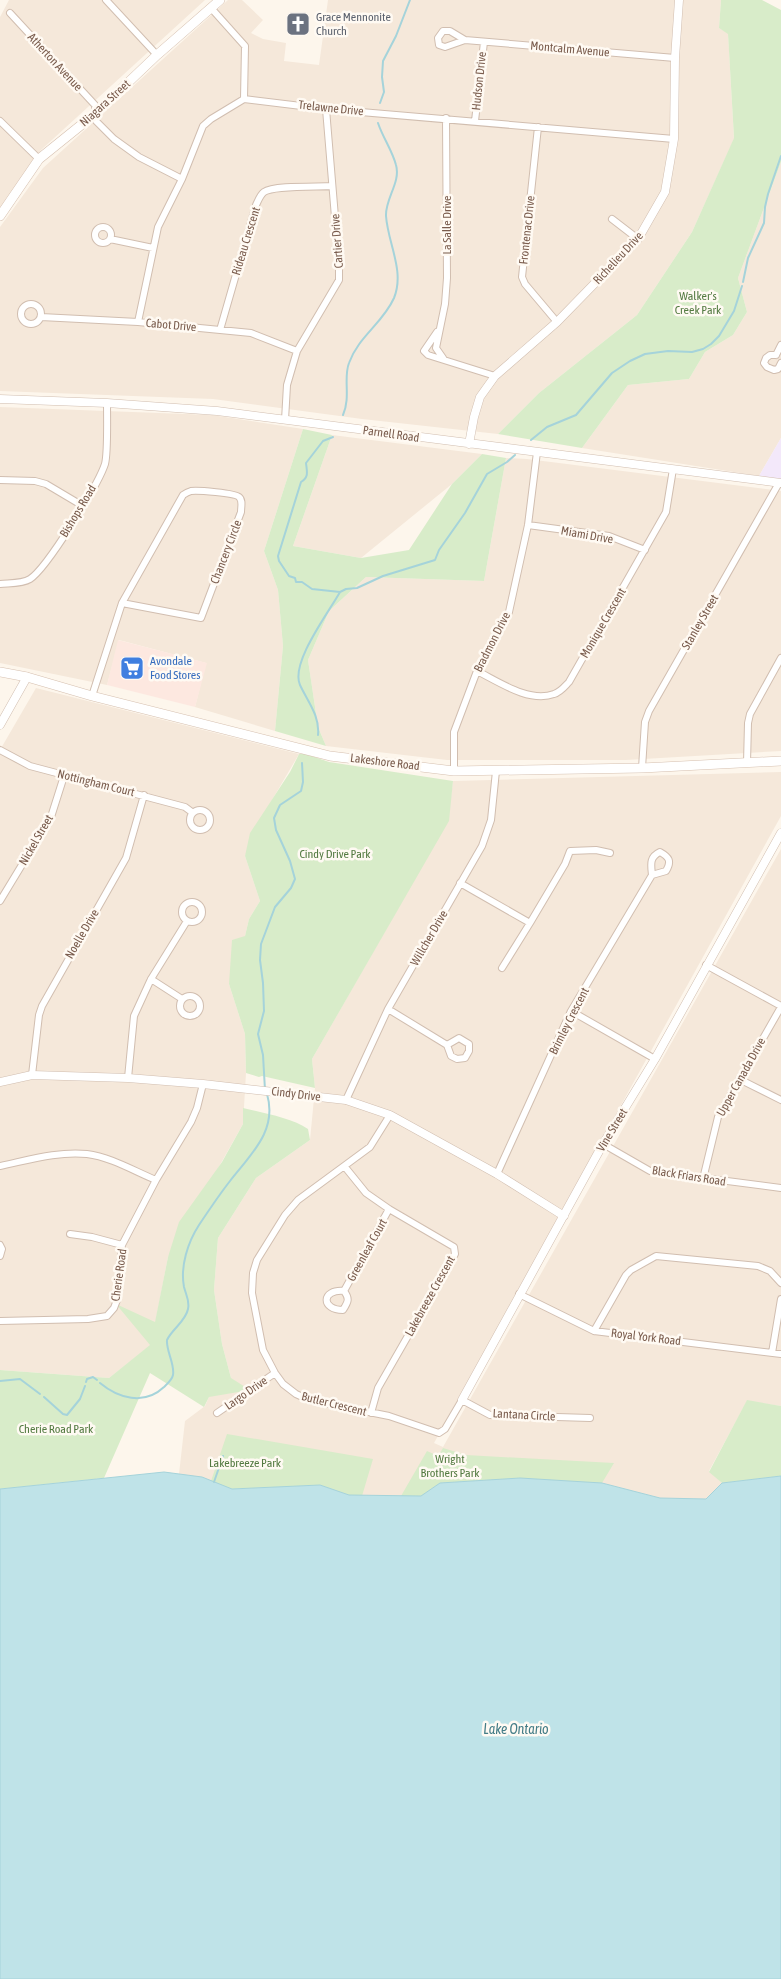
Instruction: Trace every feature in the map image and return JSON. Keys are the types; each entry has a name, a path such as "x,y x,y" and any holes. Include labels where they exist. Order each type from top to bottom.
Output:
{"main road":[{"name":"Niagara Street","path":"0,216 39,159 96,113 157,55 217,2"},
{"name":"Lakeshore Road","path":"0,672 27,677 92,696 330,756 454,771 642,768 781,761"}],"street":[{"path":"106,0 157,55"},
{"name":"Richelieu Drive","path":"469,444 480,397 495,376 557,322 638,239 665,192 674,139 675,58 679,0"},
{"path":"138,322 153,248 162,219 182,178 203,126 244,99 245,46 217,2"},
{"name":"Atherton Avenue","path":"10,13 95,105 96,120 114,139 139,157 182,178"},
{"name":"Montcalm Avenue","path":"466,40 675,58"},
{"name":"Hudson Drive","path":"475,121 484,42"},
{"name":"Trelawne Drive","path":"244,99 674,139"},
{"name":"Cartier Drive","path":"285,420 287,385 296,350 339,280 326,108"},
{"name":"La Salle Drive","path":"443,358 436,348 445,304 447,278 446,118"},
{"path":"0,121 39,159"},
{"name":"Frontenac Drive","path":"538,127 522,277 525,284 557,322"},
{"name":"Rideau Crescent","path":"220,330 260,196 265,191 274,188 332,186"},
{"path":"612,219 638,239"},
{"path":"110,240 153,248"},
{"name":"Cabot Drive","path":"41,317 138,322 251,333 296,350"},
{"name":"La Salle Drive","path":"438,331 424,351 428,355 443,358 495,376"},
{"path":"776,354 781,345"},
{"path":"776,354 781,362 778,368 774,370 767,367 764,363 770,355 776,354"},
{"name":"Parnell Road","path":"0,399 107,403 217,411 780,483"},
{"name":"Bishops Road","path":"0,584 29,580 43,567 83,506 105,464 107,403"},
{"name":"Bradmon Drive","path":"454,771 454,732 477,671 509,612 528,525 537,452"},
{"name":"Monique Crescent","path":"477,671 525,694 554,694 569,682 666,512 674,469"},
{"path":"0,480 35,481 46,484 83,506"},
{"name":"Stanley Street","path":"642,768 645,722 649,711 780,483"},
{"name":"Chancery Circle","path":"92,696 122,603 183,495 191,491 205,491 240,497 242,501 241,512 201,618 122,603"},
{"name":"Miami Drive","path":"528,525 608,536 645,550"},
{"path":"747,763 750,714 781,658"},
{"path":"0,724 27,677"},
{"name":"Nottingham Court","path":"0,750 30,766 144,795 185,807 193,813"},
{"name":"Willcher Drive","path":"346,1100 388,1009 482,846 491,820 496,771"},
{"name":"Nickel Street","path":"0,901 51,817 64,776"},
{"name":"Noelle Drive","path":"32,1075 39,1015 42,1006 126,858 144,795"},
{"name":"Vine Street","path":"445,1430 603,1144 655,1059 781,833"},
{"path":"502,968 565,864 570,851 596,850 610,853"},
{"name":"Brimley Crescent","path":"497,1174 571,1011 652,875"},
{"path":"460,883 530,924"},
{"path":"128,1078 134,1016 151,980 187,921"},
{"path":"706,965 781,1006"},
{"path":"151,980 182,1000"},
{"name":"Upper Canada Drive","path":"703,1179 718,1117 781,1006"},
{"path":"388,1009 447,1045"},
{"path":"571,1011 655,1059"},
{"name":"Cindy Drive","path":"0,1082 32,1075 128,1078 203,1084 346,1100 390,1115 497,1174 564,1216"},
{"path":"739,1079 781,1100"},
{"name":"Cherie Road","path":"0,1321 88,1319 107,1316 114,1308 117,1300 122,1245 156,1180 191,1122 197,1108 203,1084"},
{"name":"Butler Crescent","path":"390,1115 370,1147 298,1200 285,1215 257,1260 253,1273 252,1293 263,1350 283,1384 296,1394 309,1400 389,1416 439,1433 445,1430"},
{"name":"Black Friars Road","path":"603,1144 650,1171 781,1188"},
{"path":"0,1166 56,1154 88,1154 108,1160 156,1180"},
{"name":"Lakebreeze Crescent","path":"345,1167 366,1193 389,1209 454,1247 455,1254 378,1388 371,1413"},
{"name":"Greenleaf Court","path":"344,1291 389,1209"},
{"path":"70,1234 92,1237 122,1245"},
{"path":"0,1245 2,1249 0,1256"},
{"path":"594,1331 626,1275 631,1270 656,1256 758,1266 770,1271 781,1283"},
{"name":"Royal York Road","path":"519,1294 594,1331 781,1354"},
{"path":"772,1353 781,1299"},
{"name":"Largo Drive","path":"217,1413 275,1373"},
{"name":"Lantana Circle","path":"462,1400 490,1414 590,1418"}],"shaded area":[{"path":"9,0 205,0 41,150 0,208 0,17"},
{"path":"228,0 242,0 263,20 251,33 263,39 286,43 284,61 319,65 328,0 721,0 719,28 728,33 734,139 692,232 637,315 539,393 498,434 362,419 213,399 0,391 0,227 43,168"},
{"path":"781,162 781,438 759,476 582,448 628,385 689,379 705,352 733,335 747,312 738,278"},
{"path":"0,407 212,415 303,429 264,551 278,590 283,646 275,731 195,707 206,663 119,640 107,685 0,663"},
{"path":"332,435 482,454 452,484 361,558 293,546"},
{"path":"781,438 781,479 759,476"},
{"path":"506,458 527,459 781,491 781,751 626,760 447,760 326,746 318,727 308,660 329,611 366,577 484,581"},
{"path":"118,640 207,663 195,707 107,685"},
{"path":"36,688 299,754 272,800 245,856 260,901 249,919 229,984 245,1034 246,1073 243,1124 168,1257 151,1345 109,1378 0,1370 0,750"},
{"path":"781,772 781,816 434,1443 443,1447 781,849 781,1406 747,1401 709,1471 722,1483 706,1499 660,1498 602,1483 421,1496 349,1495 232,1489 179,1474 185,1421 205,1406 209,1397 231,1378 222,1344 214,1290 218,1238 256,1178 310,1140 315,1088 312,1059 448,821 453,781"}],"green space":[{"name":"Walker's Creek Park","path":"721,0 762,0 781,10 781,162 738,278 747,312 733,335 705,352 689,379 628,385 582,448 498,434 539,393 637,315 692,232 734,138 728,34 719,28"},
{"path":"303,429 332,435 293,546 361,558 409,550 452,484 482,454 506,458 484,581 366,577 329,611 308,660 318,727 326,746 275,731 283,646 278,590 264,551"},
{"name":"Cindy Drive Park","path":"299,754 306,754 329,762 453,781 449,821 312,1059 315,1088 246,1073 245,1034 229,984 232,940 245,936 249,919 260,901 245,856 250,833 290,772"},
{"name":"Cherie Road Park","path":"243,1108 277,1116 301,1125 308,1129 310,1140 256,1178 218,1238 214,1290 222,1344 231,1378 250,1390 209,1397 204,1407 150,1373 104,1478 0,1489 0,1370 109,1378 150,1345 116,1304 155,1322 168,1257 179,1222 222,1162 243,1124"},
{"path":"747,1400 781,1406 781,1476 722,1483 709,1472"},
{"name":"Lakebreeze Park","path":"227,1434 373,1459 362,1496 349,1495 320,1485 232,1489 211,1481"},
{"name":"Wright Brothers Park","path":"443,1448 466,1455 614,1463 602,1483 520,1478 440,1483 421,1496 401,1496 427,1451 438,1456"}],"water":[{"name":"Lake Ontario","path":"164,1472 202,1477 232,1489 320,1485 349,1495 421,1496 440,1483 520,1478 602,1483 660,1498 706,1499 722,1483 781,1476 781,1979 0,1979 0,1489"}],"waterway":[{"path":"380,103 384,92 382,77 383,61 396,36 410,0"},
{"path":"343,415 349,363 358,345 384,315 394,298 397,288 397,268 386,216 397,171 390,149 378,123"},
{"path":"743,282 748,258 764,223 768,194 781,156"},
{"path":"531,440 547,427 576,415 612,373 630,361 645,354 668,351 692,352 703,349 711,344 719,336 734,311 742,286"},
{"path":"333,437 323,441 306,463 306,476 301,482 278,556 279,561 289,576 295,578 296,582 302,582 312,589 340,592 346,589 357,588 383,576 435,560 439,550 465,513 487,474 515,455"},
{"path":"318,735 313,709 300,685 298,676 305,651 340,592"},
{"path":"265,1090 263,1055 258,1034 264,1011 260,960 261,944 275,907 291,888 295,879 290,861 276,830 274,818 280,805 301,791 303,782 302,763"},
{"path":"100,1383 115,1393 131,1398 140,1398 156,1393 172,1379 173,1366 167,1340 185,1317 188,1309 183,1279 188,1247 210,1208 260,1142 269,1120 267,1094"},
{"path":"86,1382 87,1379 93,1377 97,1380"},
{"path":"0,1381 20,1379 40,1394"},
{"path":"44,1397 63,1414 67,1415 80,1399 85,1386"},
{"path":"214,1482 223,1456"}],"place":[{"name":"Grace Mennonite Church","path":"298,24"},
{"name":"Avondale Food Stores","path":"132,668"}]}
